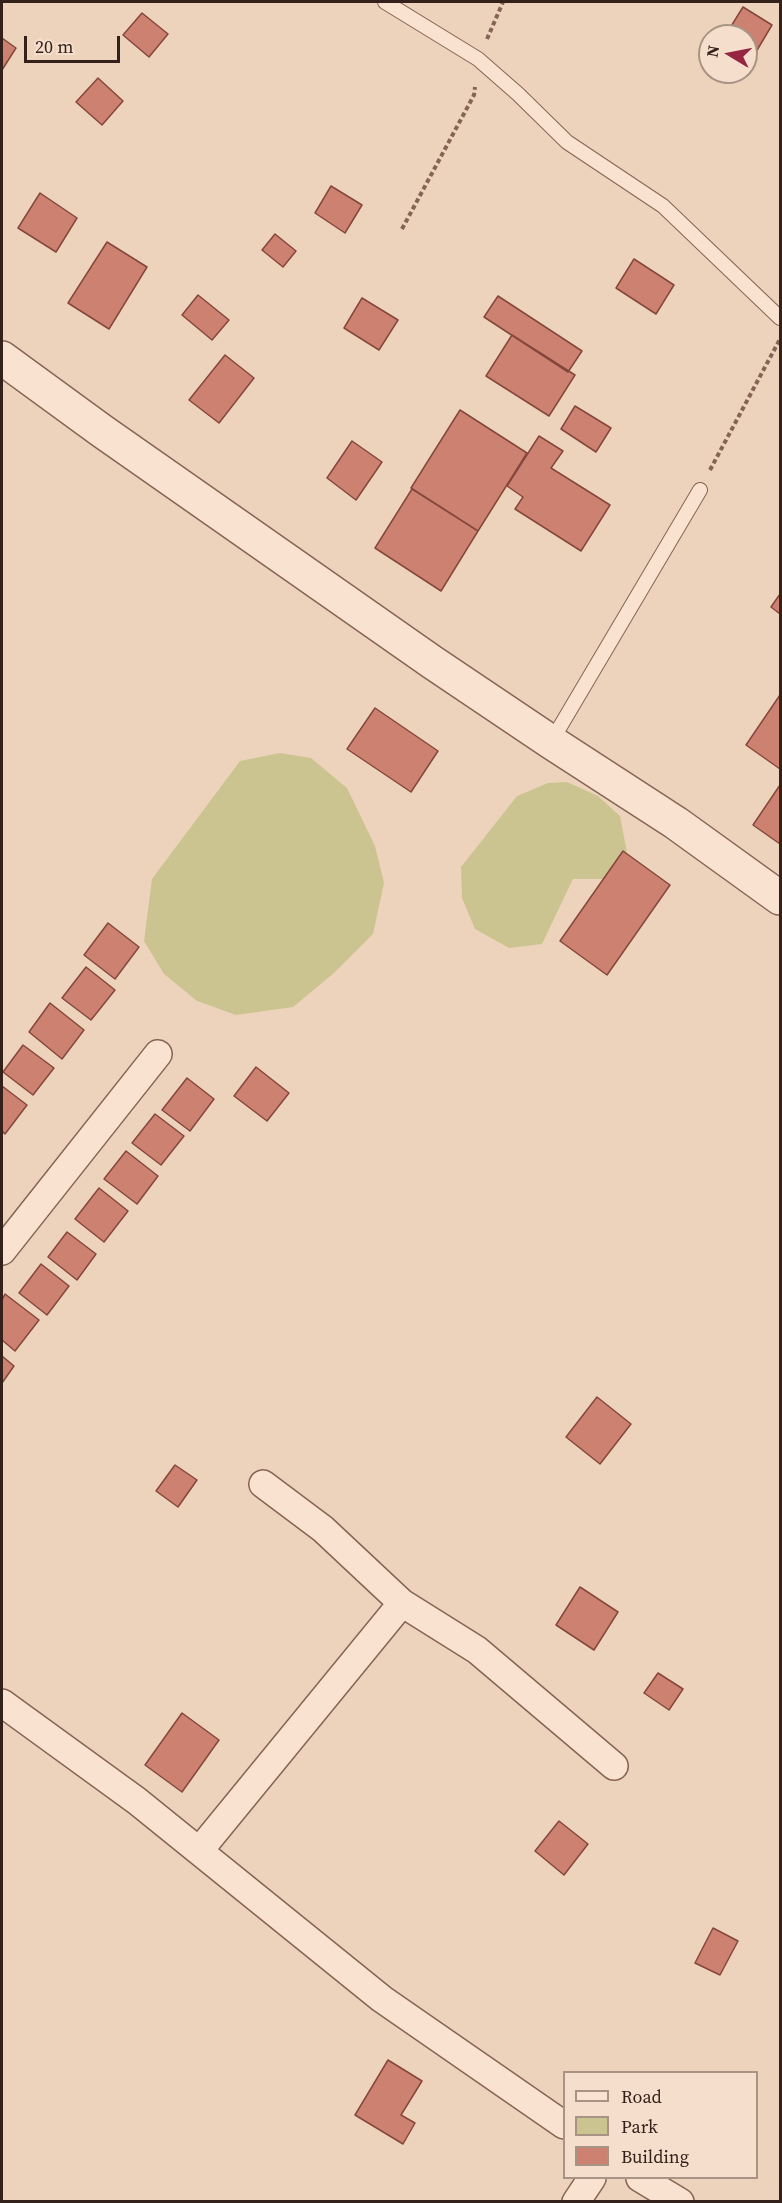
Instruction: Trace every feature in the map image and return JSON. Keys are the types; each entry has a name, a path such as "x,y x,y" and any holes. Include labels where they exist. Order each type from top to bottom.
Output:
{"street":[{"path":"2,357 102,431 432,662 676,823 780,898"},
{"path":"2,1251 158,1054"},
{"path":"263,1484 323,1529 402,1604 477,1650 614,1766"},
{"path":"200,1851 402,1604"},
{"path":"2,1703 137,1801 382,1999 563,2124"},
{"path":"576,2202 591,2179"},
{"path":"642,2179 680,2202"}],"lane":[{"path":"385,2 478,59 567,142 663,206 780,318"},
{"path":"551,742 700,490"}],"path":[{"path":"402,229 474,95 478,59 503,2"},
{"path":"700,490 780,339"}],"green space":[{"path":"280,753 311,758 347,788 375,846 384,883 373,934 334,973 293,1007 236,1015 197,1001 164,974 144,941 152,879 240,761"},
{"path":"567,782 598,796 620,816 628,858 603,879 573,879 542,944 509,948 475,929 462,898 461,867 517,796 548,783"}],"building":[{"path":"743,7 772,25 758,49 758,24 732,24"},
{"path":"142,13 168,34 149,57 123,35"},
{"path":"2,38 16,48 2,70"},
{"path":"98,78 123,101 102,125 76,102"},
{"path":"331,186 362,205 345,233 315,213"},
{"path":"40,193 77,218 56,252 18,228"},
{"path":"275,234 296,251 283,267 262,250"},
{"path":"107,242 147,267 109,329 68,303"},
{"path":"634,259 674,285 656,314 616,288"},
{"path":"198,295 229,320 212,340 182,315"},
{"path":"498,296 582,351 568,372 484,317"},
{"path":"362,298 398,320 379,350 344,328"},
{"path":"512,335 575,375 549,416 486,376"},
{"path":"225,355 254,378 219,423 189,400"},
{"path":"575,406 611,428 596,452 561,429"},
{"path":"460,410 527,453 478,531 411,488"},
{"path":"539,436 563,451 551,468 610,505 581,551 515,509 523,497 507,486"},
{"path":"352,441 382,462 356,500 327,478"},
{"path":"412,489 478,531 441,591 375,548"},
{"path":"780,594 780,614 771,607"},
{"path":"780,695 780,769 746,745"},
{"path":"375,708 438,751 411,792 347,749"},
{"path":"780,785 780,844 753,825"},
{"path":"623,851 670,885 607,975 560,941"},
{"path":"108,923 139,947 115,979 84,955"},
{"path":"86,967 115,990 91,1020 62,998"},
{"path":"50,1003 84,1030 62,1059 29,1032"},
{"path":"23,1045 54,1068 33,1095 3,1072"},
{"path":"256,1067 289,1093 267,1121 234,1096"},
{"path":"187,1078 214,1099 190,1131 162,1110"},
{"path":"2,1086 27,1105 5,1134 2,1131"},
{"path":"155,1114 184,1136 161,1165 132,1143"},
{"path":"126,1151 158,1176 137,1204 104,1179"},
{"path":"99,1188 128,1211 104,1242 75,1219"},
{"path":"67,1232 96,1254 77,1280 48,1257"},
{"path":"41,1264 69,1286 47,1315 19,1293"},
{"path":"5,1294 39,1320 15,1351 2,1340 2,1300"},
{"path":"2,1356 14,1366 2,1383"},
{"path":"597,1397 631,1424 600,1464 566,1437"},
{"path":"175,1465 197,1480 178,1507 156,1491"},
{"path":"580,1587 618,1612 594,1650 556,1625"},
{"path":"658,1673 683,1689 669,1710 644,1693"},
{"path":"182,1713 219,1740 182,1792 145,1765"},
{"path":"559,1821 588,1844 564,1875 535,1851"},
{"path":"713,1928 738,1941 720,1975 695,1963"},
{"path":"388,2060 422,2081 401,2115 415,2123 403,2144 355,2115"}]}
